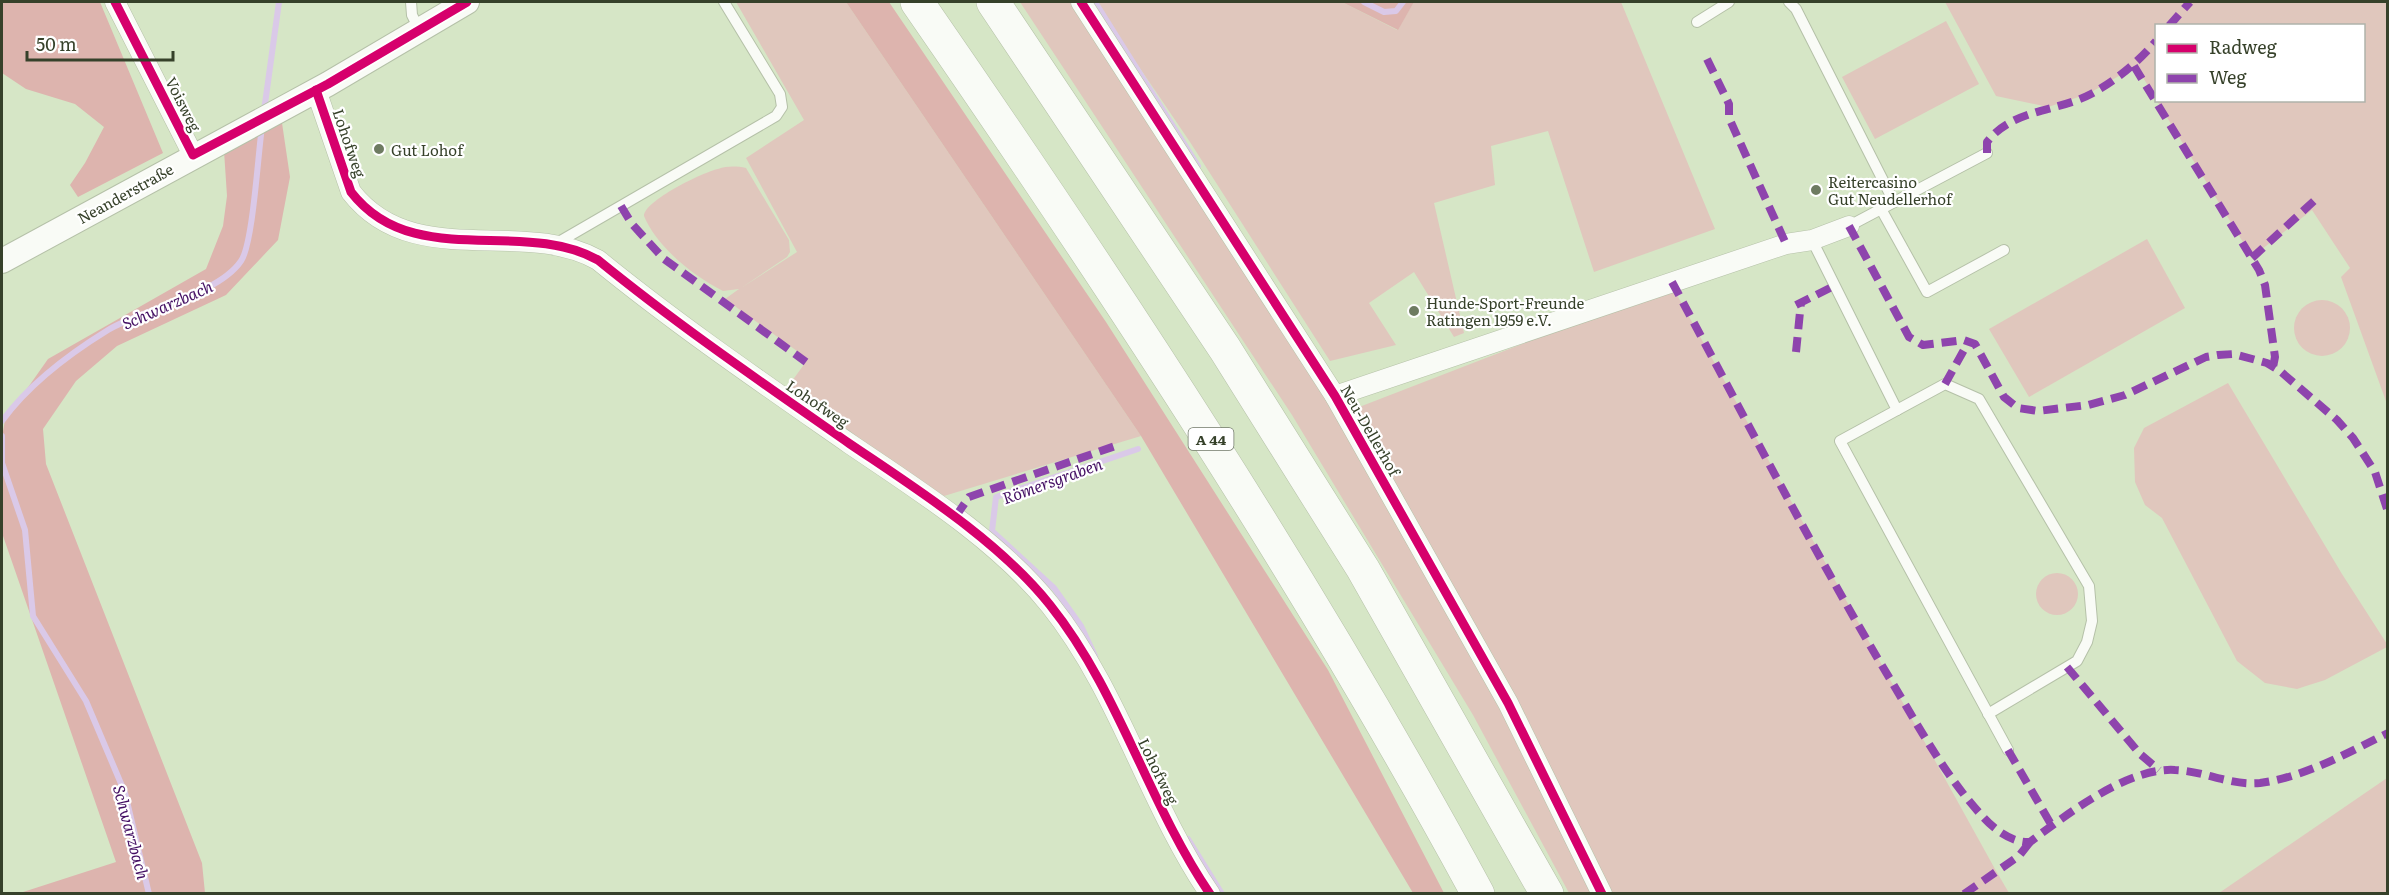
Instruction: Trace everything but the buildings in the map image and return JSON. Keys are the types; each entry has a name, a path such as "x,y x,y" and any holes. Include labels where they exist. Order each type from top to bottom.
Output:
{"highway":[{"name":"A 44","path":"917,2 1119,297 1221,454 1382,721 1478,894"},
{"path":"993,2 1225,349 1357,559 1465,744 1547,894"}],"street":[{"name":"Voisweg","path":"115,2 193,155"},
{"name":"Neanderstraße","path":"2,261 316,90 466,2"},
{"name":"Neu-Dellerhof","path":"1081,2 1335,396 1508,703 1602,894"},
{"name":"Lohofweg","path":"316,90 351,192 361,205 387,224 441,240 557,243 580,249 598,260 699,340 956,516 1049,603 1078,645 1159,806 1210,894"},
{"name":"Neu-Dellerhof","path":"1335,396 1786,244 1812,240 1849,226"}],"lane":[{"path":"411,2 412,15 419,29"},
{"path":"557,243 776,116 780,111 780,94 724,2"},
{"path":"1697,22 1729,2"},
{"path":"1789,2 1796,9 1894,202"},
{"path":"1849,226 1987,153"},
{"path":"1881,210 1927,292 2004,250"},
{"path":"1812,240 1897,410"},
{"path":"1988,714 2077,662 2087,642 2092,621 2089,586 1979,399 1945,384 1840,441 1988,714 2008,750"}],"shaded area":[{"path":"2,2 100,2 163,153 78,197 70,185 85,163 104,127 75,104 26,89 2,73"},
{"path":"736,2 846,2 1141,436 944,496 784,392 808,359 725,299 739,289 723,291 677,260 658,239 644,216 653,203 663,195 700,176 725,167 746,168 789,240 790,252 787,257 741,288 797,252 746,158 804,120"},
{"path":"846,2 889,2 1106,322 1328,670 1444,893 1413,893 1141,436"},
{"path":"1020,2 1071,2 1328,398 1497,704 1594,893 1569,893 1473,715 1292,415"},
{"path":"1095,2 1342,2 1397,30 1414,2 1621,2 1715,229 1594,272 1548,131 1491,146 1495,185 1434,203 1464,333 1454,337 1414,272 1369,303 1396,345 1330,361 1190,142"},
{"path":"1342,2 1414,2 1398,30"},
{"path":"1945,2 2387,2 2387,404 2341,277 2350,268 2312,210 2252,257 2158,102 2365,102 2365,24 2155,24 2155,97 2136,66 2088,94 2048,107 1996,96"},
{"path":"1946,21 1979,84 1875,139 1842,77"},
{"path":"282,123 290,177 278,240 226,295 117,346 76,381 43,429 46,464 202,863 205,893 20,893 116,862 2,533 2,437 5,420 48,359 206,269 223,226 227,196 224,151"},
{"path":"2147,239 2185,308 2029,397 1989,329"},
{"path":"1672,286 2009,893 1609,893 1514,704 1354,409"},
{"path":"2317,300 2327,300 2342,308 2348,317 2350,328 2348,339 2342,348 2327,356 2317,356 2306,351 2299,344 2294,333 2294,323 2299,312 2306,305"},
{"path":"2228,383 2342,574 2387,644 2387,647 2325,680 2297,689 2265,683 2237,661 2162,518 2145,505 2135,482 2134,448 2144,428"},
{"path":"2057,573 2072,579 2078,594 2072,609 2057,615 2042,609 2036,594 2042,579"},
{"path":"2387,778 2387,893 2219,893"}],"waterway":[{"name":"Schwarzbach","path":"264,111 279,2"},
{"name":"Römersgraben","path":"1095,2 1198,166"},
{"name":"Römersgraben","path":"1364,2 1384,12 1396,11 1403,2"},
{"name":"Schwarzbach","path":"2,421 37,382 93,339 123,322 198,292 230,273 241,261 249,237 252,218 262,127"},
{"name":"Schwarzbach","path":"2,436 2,463 25,530 33,616 86,701 125,793 149,894"},
{"name":"Römersgraben","path":"1095,656 1081,626 1054,588 992,531 996,497 1138,449"},
{"name":"Römersgraben","path":"1188,839 1222,894"}],"marked path":[{"path":"2171,24 2190,2"},
{"path":"1987,153 1987,142 2009,123 2091,94 2110,83 2155,42"},
{"path":"1707,59 1729,104 1729,118 1786,244"},
{"path":"2134,66 2155,100"},
{"path":"2156,102 2259,270 2265,285 2275,357 2273,367"},
{"path":"2252,258 2315,200"},
{"path":"621,206 632,224 664,259 806,362"},
{"path":"1849,226 1909,337 1923,345 1964,340 1975,344 2004,397 2018,408 2038,411 2088,405 2125,395 2206,357 2234,354 2267,363 2280,371 2337,420 2353,438 2375,472 2388,512"},
{"path":"1672,282 1827,570 1881,664 1941,763 1969,801 1999,832 2017,840 2030,842 2098,795 2118,784 2157,771 2186,771 2239,782 2260,783 2309,770 2388,733"},
{"path":"1796,305 1834,286"},
{"path":"1796,352 1801,302"},
{"path":"1945,384 1969,341"},
{"path":"956,516 969,497 1121,444"},
{"path":"2067,667 2140,754 2159,770"},
{"path":"2008,750 2052,826"},
{"path":"1964,894 2019,856 2030,842"}],"cycle path":[{"path":"115,2 193,155 328,84 467,2"},
{"path":"1081,2 1335,396 1508,703 1602,894"},
{"path":"316,90 351,192 376,216 405,230 436,237 536,242 568,248 598,260 722,354 930,498 1007,559 1050,605 1074,638 1115,710 1188,859 1210,894"}],"place":[{"name":"Gut Lohof","path":"379,149"},
{"name":"Reitercasino Gut Neudellerhof","path":"1816,190"},
{"name":"Hunde-Sport-Freunde Ratingen 1959 e.V.","path":"1414,311"}]}
